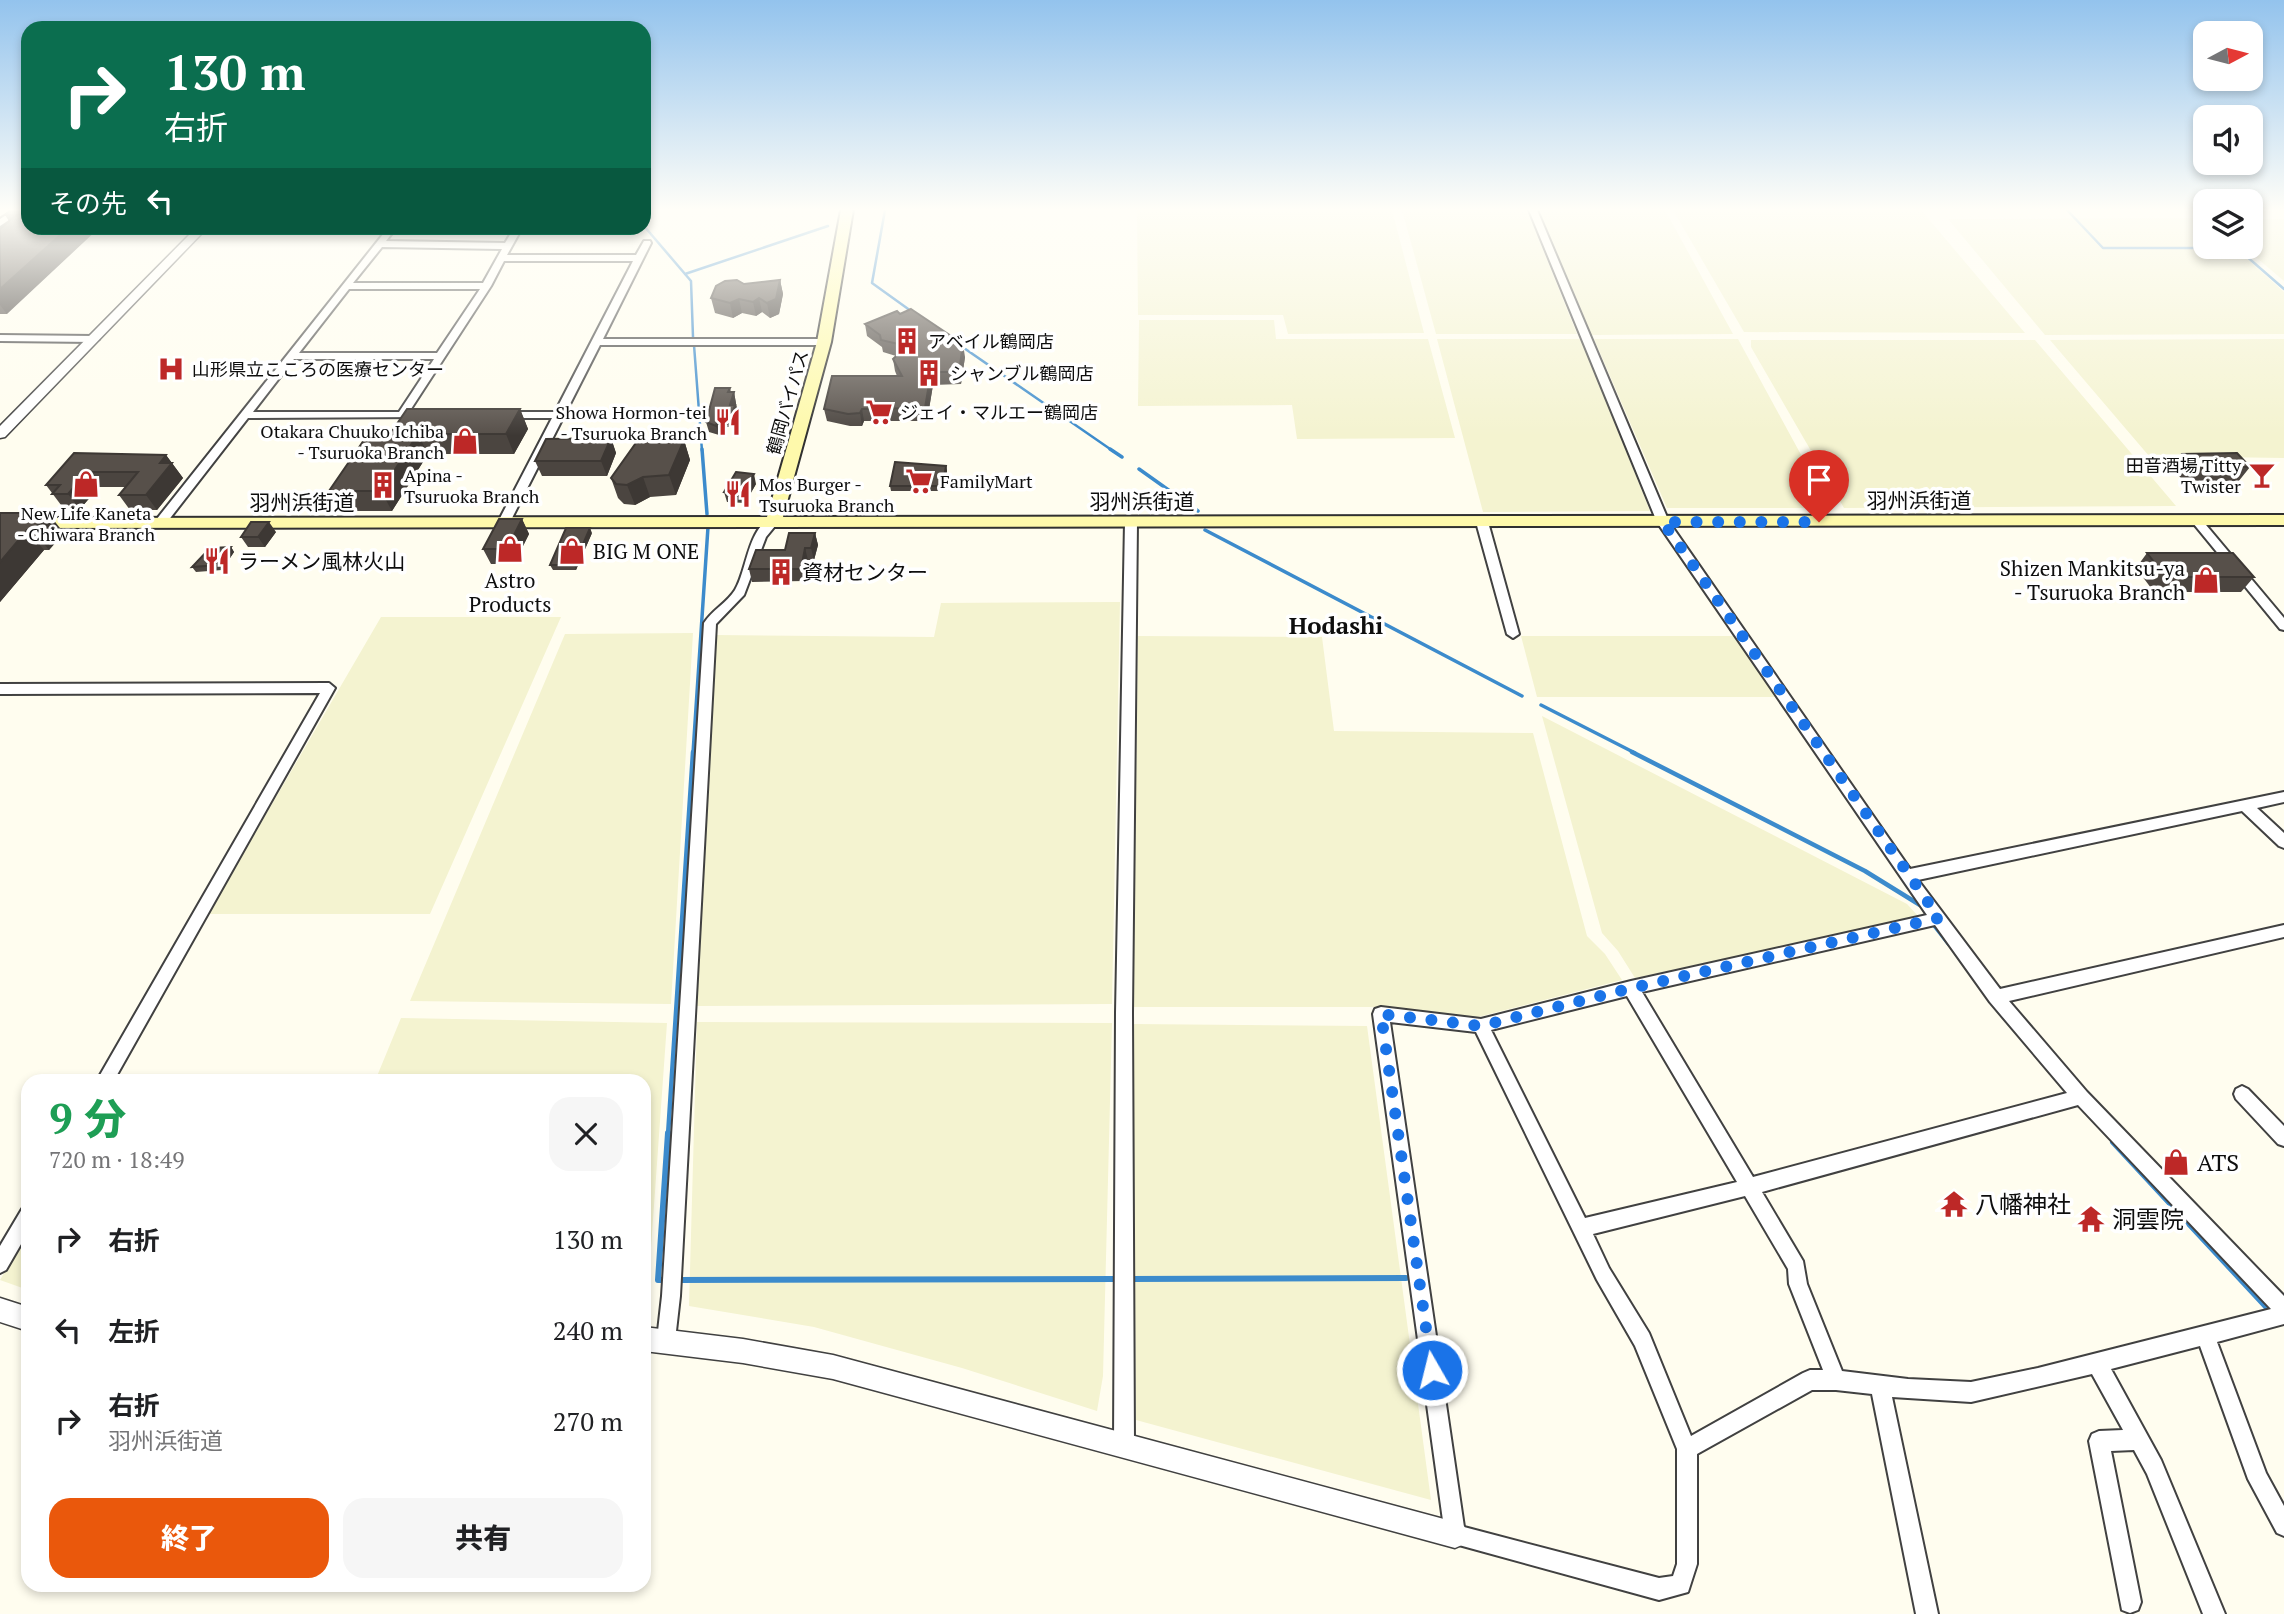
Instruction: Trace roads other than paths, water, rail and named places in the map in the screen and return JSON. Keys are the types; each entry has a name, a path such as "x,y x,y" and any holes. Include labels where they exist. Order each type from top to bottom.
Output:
{"main road":[{"name":"鶴岡バイパス","path":"774,520 824,342 834,285"},
{"name":"羽州浜街道","path":"0,523 2284,520"}],"street":[{"path":"0,434 146,285"},
{"path":"504,522 625,285"},
{"path":"1564,285 1663,522 1934,919 2075,1099 2284,1309"},
{"path":"160,523 346,286 485,286"},
{"path":"402,415 485,286"},
{"path":"0,338 94,338"},
{"path":"596,342 824,342"},
{"path":"292,356 440,356"},
{"path":"245,415 428,415"},
{"path":"493,415 559,415"},
{"path":"774,520 760,533 742,589 710,623 671,1296 655,1339 833,1367 1659,1589 1681,1585 1687,1564 1687,1449 1642,1340 1580,1228 1481,1026"},
{"path":"2197,521 2284,626"},
{"path":"1482,522 1513,634"},
{"path":"1124,1445 1124,1013 1131,523"},
{"path":"0,689 329,688 109,1074"},
{"path":"1907,876 2284,797"},
{"path":"2246,806 2284,842"},
{"path":"1455,1535 1381,1014 1481,1026 1632,988 1934,919"},
{"path":"1996,997 2284,931"},
{"path":"1632,988 1797,1267 1798,1284 1836,1380"},
{"path":"2242,1094 2284,1138"},
{"path":"1580,1228 1749,1187 2075,1099"},
{"path":"0,1264 21,1227"},
{"path":"0,1310 21,1317"},
{"path":"1687,1449 1810,1380 1971,1392 2284,1315"},
{"path":"2205,1335 2258,1479 2284,1526"},
{"path":"2097,1363 2154,1467 2214,1614"},
{"path":"1880,1385 1927,1614"},
{"path":"2130,1602 2099,1441 2139,1440"}],"waterway":[{"path":"691,285 693,337"},
{"path":"875,285 911,311"},
{"path":"2280,285 2284,289"},
{"path":"694,345 702,451"},
{"path":"961,346 1113,451"},
{"path":"702,449 707,514"},
{"path":"1113,451 1122,457"},
{"path":"1139,469 1198,511"},
{"path":"693,753 708,527"},
{"path":"1205,530 1522,696"},
{"path":"1541,705 1635,753"},
{"path":"668,1135 693,752"},
{"path":"1632,752 1865,871 1920,905"},
{"path":"1931,921 1949,944"},
{"path":"666,1280 658,1280 668,1133"},
{"path":"2113,1142 2270,1311"},
{"path":"1130,1279 1406,1278"},
{"path":"675,1280 1118,1279"}],"place":[{"name":"アベイル鶴岡店","path":"907,341"},
{"name":"山形県立こころの医療センター","path":"171,369"},
{"name":"シャンブル鶴岡店","path":"929,373"},
{"name":"ジェイ・マルエー鶴岡店","path":"879,412"},
{"name":"Showa Hormon-tei - Tsuruoka Branch","path":"728,422"},
{"name":"Otakara Chuuko Ichiba - Tsuruoka Branch","path":"465,441"},
{"name":"田音酒場 Titty Twister","path":"2262,475"},
{"name":"FamilyMart","path":"919,481"},
{"name":"New Life Kaneta - Chiwara Branch","path":"86,484"},
{"name":"Apina - Tsuruoka Branch","path":"383,485"},
{"name":"Mos Burger - Tsuruoka Branch","path":"738,494"},
{"name":"Astro Products","path":"510,549"},
{"name":"BIG M ONE","path":"572,551"},
{"name":"ラーメン風林火山","path":"217,561"},
{"name":"資材センター","path":"781,572"},
{"name":"Shizen Mankitsu-ya - Tsuruoka Branch","path":"2206,580"},
{"name":"ATS","path":"2176,1162"},
{"name":"八幡神社","path":"1954,1204"},
{"name":"洞雲院","path":"2091,1219"}],"district":[{"name":"Hodashi","path":"1336,625"}]}
